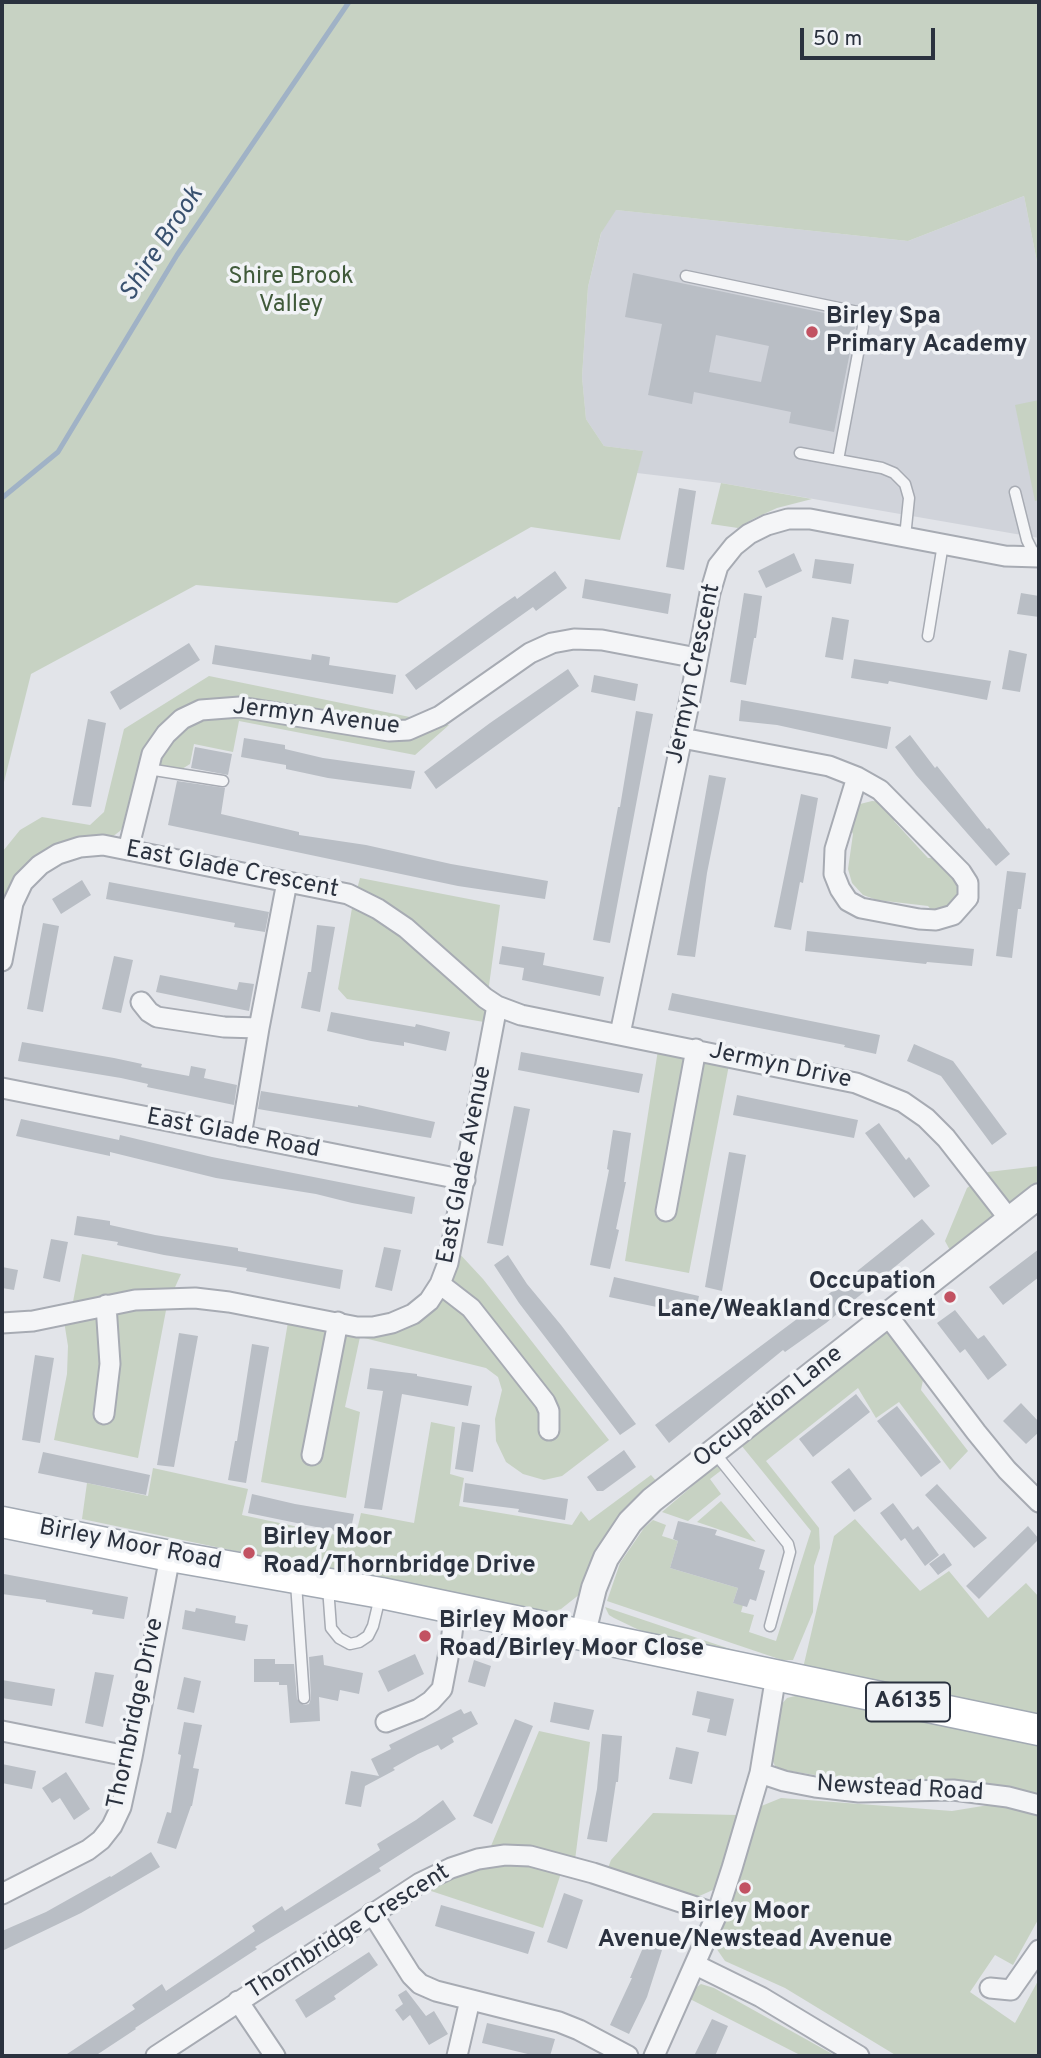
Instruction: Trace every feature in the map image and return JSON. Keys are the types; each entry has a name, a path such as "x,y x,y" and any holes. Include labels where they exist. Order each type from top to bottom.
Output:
{"main road":[{"name":"Birley Moor Road","path":"2,1522 170,1556 381,1592 1039,1730"}],"street":[{"name":"Jermyn Crescent","path":"621,1034 710,593 718,566 734,546 749,534 788,519 810,520 1005,556 1037,557"},
{"name":"Jermyn Avenue","path":"128,850 152,754 166,734 182,719 201,710 240,707 388,731 408,730 440,716 530,653 552,643 575,639 602,640 697,658"},
{"path":"682,738 808,760 857,777 880,790 961,872 969,890 968,898 953,915 936,920 861,908 848,901 835,874 835,849 857,777"},
{"name":"East Glade Crescent","path":"2,961 4,938 13,903 23,882 40,865 58,854 80,846 103,845 348,894 378,909 406,928 497,1006"},
{"path":"241,1136 258,1028 287,883"},
{"path":"141,1002 149,1012 158,1017 224,1027 258,1028"},
{"name":"Jermyn Drive","path":"497,1006 521,1015 856,1083 903,1102 926,1118 946,1138 1010,1220"},
{"name":"East Glade Avenue","path":"2,1322 33,1321 135,1300 195,1298 229,1301 357,1327 392,1323 412,1314 429,1301 440,1284 448,1263 497,1006"},
{"path":"666,1211 696,1049"},
{"name":"East Glade Road","path":"2,1088 465,1180"},
{"name":"Occupation Lane","path":"583,1633 594,1588 606,1558 618,1538 652,1500 1039,1196"},
{"path":"440,1284 471,1308 545,1402 549,1411 549,1430"},
{"path":"104,1414 110,1364 106,1305"},
{"path":"888,1316 975,1432 1039,1502"},
{"path":"312,1455 338,1322"},
{"name":"Thornbridge Drive","path":"2,1894 88,1850 113,1826 121,1807 132,1757 170,1556"},
{"path":"386,1722 425,1705 442,1689 455,1608"},
{"path":"654,2056 717,1914 760,1773 776,1675"},
{"path":"2,1731 132,1757"},
{"name":"Newstead Road","path":"760,1773 815,1787 859,1792 953,1790 1008,1797 1039,1805"},
{"name":"Thornbridge Crescent","path":"156,2056 425,1880 478,1859 505,1854 530,1856 570,1866 717,1914"},
{"path":"372,1913 411,1975 420,1984 436,1991 559,2022 628,2056"},
{"path":"990,1988 1011,1990 1039,1950"},
{"path":"696,1965 761,1997 859,2056"},
{"path":"457,2056 470,2000"},
{"path":"238,2001 275,2056"}],"lane":[{"path":"686,276 858,312 863,318 838,460"},
{"path":"800,453 882,468 894,474 905,484 909,498 905,537"},
{"path":"1015,492 1027,540 1037,557"},
{"path":"929,636 943,544"},
{"path":"148,769 223,781"},
{"path":"714,1451 788,1544 790,1552 771,1626"},
{"path":"296,1576 304,1698"},
{"path":"328,1583 331,1628 339,1638 350,1644 368,1636 381,1592"}],"shaded area":[{"name":"Birley Spa Primary Academy","path":"1024,196 1039,272 1039,538 721,483 637,473 642,451 604,446 586,419 582,377 588,287 607,209 908,241"}],"green space":[{"name":"Shire Brook Valley","path":"2,2 1039,2 1039,272 1024,196 908,241 616,210 601,233 588,287 582,377 586,419 604,446 643,451 620,540 531,527 397,603 196,585 31,674 2,790"},
{"path":"1039,400 1039,500 1035,501 1015,405"},
{"path":"721,483 812,499 777,508 738,528 711,524"},
{"path":"209,676 449,725 415,755 239,721 233,752 194,744 190,764 182,769 139,764 128,820 120,831 112,837 83,836 61,842 40,855 2,913 3,851 20,830 42,817 90,825 104,812 124,729"},
{"path":"885,802 893,812 894,821 928,858 937,858 956,882 958,894 950,906 933,912 928,906 877,900 863,895 852,883 848,869 853,834 848,824 852,812 860,804"},
{"path":"360,878 500,905 484,1022 347,999 338,989"},
{"path":"658,1050 729,1065 689,1273 625,1261"},
{"path":"1039,1166 1039,1184 952,1254 945,1241 967,1188 988,1172"},
{"path":"457,1251 483,1279 609,1440 562,1476 544,1480 523,1474 506,1462 496,1441 495,1419 502,1390 498,1377 486,1368 360,1337 345,1407 360,1412 346,1498 261,1482 288,1322 395,1330"},
{"path":"82,1254 181,1274 167,1305 138,1458 54,1440 67,1374 68,1346 64,1321 72,1307"},
{"path":"887,1331 923,1380 921,1390 968,1451 950,1470 899,1402 876,1418 858,1388 766,1461 819,1528 820,1548 814,1566 813,1612 793,1660 782,1660 607,1601 620,1563 644,1528 653,1520 666,1525 662,1536 678,1541 670,1568 738,1588 733,1603 743,1605 741,1612 754,1615 749,1632 776,1641 811,1531 741,1445"},
{"path":"431,1422 455,1427 450,1474 464,1478 459,1506 572,1525 581,1511 589,1521 651,1475 658,1483 580,1594 561,1609 541,1615 82,1519 87,1483 148,1496 153,1468 248,1489 242,1515 355,1539 361,1513 414,1523"},
{"path":"718,1464 723,1469 710,1479 721,1494 688,1521 662,1512"},
{"path":"721,1501 756,1542 697,1522"},
{"path":"855,1519 920,1591 949,1571 988,1618 1026,1583 1039,1597 1039,1717 803,1668 834,1536"},
{"path":"605,1607 742,1653 741,1658 680,1644 637,1629 609,1615"},
{"path":"803,1694 1039,1742 1039,1798 993,1785 944,1780 839,1779 784,1770 775,1766 772,1759 780,1706 787,1698"},
{"path":"539,1731 590,1742 575,1860 532,1849 491,1846"},
{"path":"781,1798 952,1811 995,1804 1039,1816 1039,1918 1013,1965 995,1955 970,1992 1015,2023 1039,1979 1039,2056 897,2056 785,1988 725,1961 714,1945 759,1807"},
{"path":"653,1813 737,1815 715,1889 695,1898 608,1868 611,1860"},
{"path":"483,1866 537,1866 561,1873 543,1928 425,1889 454,1874"},
{"path":"701,1984 714,1988 836,2056 802,2056 688,1998"}],"building":[{"path":"633,273 853,319 855,327 834,432 789,423 791,412 694,392 692,404 648,395 662,324 625,317","holes":["716,335 769,346 761,382 709,372"]},
{"path":"679,488 696,491 684,570 666,567"},
{"path":"794,553 802,571 766,588 758,571"},
{"path":"815,559 854,564 851,584 812,578"},
{"path":"555,571 567,588 536,611 533,607 416,690 405,675 499,607 515,596 517,599"},
{"path":"585,579 671,594 668,614 582,598"},
{"path":"744,593 762,596 746,685 730,682"},
{"path":"1021,593 1039,596 1039,617 1017,614"},
{"path":"832,617 849,620 843,660 825,657"},
{"path":"189,643 200,660 120,710 110,692"},
{"path":"215,645 311,660 312,654 330,657 329,665 396,675 393,694 212,664"},
{"path":"1009,650 1027,654 1020,692 1002,689"},
{"path":"854,659 991,681 987,700 889,681 888,684 851,678"},
{"path":"568,669 579,686 436,789 424,772"},
{"path":"594,675 638,684 635,701 591,692"},
{"path":"741,700 891,727 887,749 777,725 739,721"},
{"path":"636,711 653,714 610,943 593,940"},
{"path":"88,719 106,723 91,807 72,805"},
{"path":"910,735 1010,854 996,866 916,775 895,747"},
{"path":"244,738 285,745 285,749 323,758 415,771 411,789 328,778 286,769 286,765 241,757"},
{"path":"195,747 232,754 228,775 191,768"},
{"path":"709,775 726,778 707,873 695,957 677,955"},
{"path":"177,781 225,788 221,814 299,832 299,835 366,845 451,864 548,881 545,899 458,886 168,825"},
{"path":"801,794 818,798 803,883 800,882 791,930 774,927"},
{"path":"1007,871 1026,873 1012,958 996,956"},
{"path":"82,880 91,895 61,914 52,899"},
{"path":"109,882 269,912 265,932 234,927 235,923 106,899"},
{"path":"43,923 59,926 43,1012 27,1009"},
{"path":"317,925 335,927 320,1012 301,1008 308,972 311,972"},
{"path":"807,931 974,949 972,966 926,964 805,951"},
{"path":"502,946 545,953 543,965 604,977 600,996 522,980 524,968 499,964"},
{"path":"114,956 133,960 121,1013 102,1009"},
{"path":"160,975 237,990 239,982 254,984 249,1011 156,992"},
{"path":"672,993 880,1035 876,1054 844,1047 845,1045 668,1010"},
{"path":"331,1012 415,1027 416,1024 450,1032 446,1051 404,1042 404,1046 371,1041 327,1031"},
{"path":"22,1042 114,1058 142,1064 141,1067 189,1076 191,1066 206,1069 204,1078 237,1085 234,1105 147,1087 148,1084 121,1078 18,1061"},
{"path":"914,1044 953,1061 1007,1134 992,1145 941,1076 907,1061"},
{"path":"521,1052 643,1074 639,1093 518,1070"},
{"path":"261,1091 358,1105 435,1122 431,1138 258,1109"},
{"path":"737,1095 858,1120 854,1138 733,1115"},
{"path":"514,1106 530,1109 503,1246 487,1243"},
{"path":"21,1119 119,1140 120,1135 212,1157 415,1197 412,1214 316,1194 216,1178 110,1152 110,1156 16,1136"},
{"path":"879,1123 906,1160 909,1157 930,1186 914,1198 865,1133"},
{"path":"613,1130 631,1133 626,1182 616,1229 619,1230 610,1269 590,1265 609,1170"},
{"path":"729,1152 746,1155 722,1291 705,1287"},
{"path":"77,1216 110,1221 110,1225 155,1235 238,1248 238,1251 343,1270 340,1289 74,1235"},
{"path":"922,1219 935,1234 826,1323 785,1352 783,1350 669,1443 655,1425 805,1313"},
{"path":"51,1239 68,1242 60,1282 43,1278"},
{"path":"384,1247 401,1250 392,1291 375,1287"},
{"path":"1039,1249 1039,1277 1003,1305 989,1287"},
{"path":"508,1255 527,1284 636,1424 620,1435 519,1303 494,1265"},
{"path":"2,1267 18,1270 14,1290 2,1288"},
{"path":"614,1277 699,1296 695,1315 609,1297"},
{"path":"955,1310 978,1339 984,1335 1007,1365 988,1380 965,1349 960,1353 937,1323"},
{"path":"179,1333 198,1336 174,1467 157,1465"},
{"path":"252,1344 269,1347 246,1483 228,1480"},
{"path":"35,1355 54,1358 40,1443 22,1440"},
{"path":"370,1368 417,1374 472,1386 468,1406 402,1394 382,1510 364,1508 383,1391 367,1389"},
{"path":"856,1394 870,1412 813,1457 799,1439"},
{"path":"1021,1403 1039,1422 1039,1432 1026,1444 1003,1421"},
{"path":"897,1406 941,1462 921,1477 877,1421"},
{"path":"462,1422 480,1425 473,1472 455,1469"},
{"path":"624,1450 636,1467 603,1491 597,1491 587,1477"},
{"path":"43,1452 150,1475 146,1495 38,1473"},
{"path":"849,1468 872,1499 854,1512 831,1482"},
{"path":"465,1483 568,1499 565,1520 518,1512 519,1509 463,1502"},
{"path":"937,1484 987,1538 974,1548 925,1495"},
{"path":"252,1494 354,1514 350,1534 248,1513"},
{"path":"893,1503 913,1530 918,1526 939,1555 925,1566 905,1538 901,1541 880,1513"},
{"path":"678,1521 717,1530 715,1535 765,1550 759,1569 765,1571 756,1601 750,1599 747,1607 733,1603 738,1588 670,1568 678,1541 673,1539"},
{"path":"1028,1526 1039,1539 979,1599 966,1586"},
{"path":"944,1553 952,1565 938,1575 929,1564"},
{"path":"4,1574 128,1597 124,1619 92,1614 93,1610 46,1600 2,1594"},
{"path":"196,1608 236,1616 235,1623 248,1625 245,1641 182,1629 185,1610 195,1612"},
{"path":"415,1654 424,1674 388,1692 378,1671"},
{"path":"323,1655 324,1665 363,1673 359,1694 340,1690 338,1701 319,1697 320,1721 290,1723 287,1685 279,1685 279,1682 254,1682 254,1659 275,1659 275,1664 294,1664 297,1699 304,1705 309,1704 311,1698 309,1657"},
{"path":"474,1660 491,1666 485,1687 468,1682"},
{"path":"95,1672 114,1675 103,1727 85,1723"},
{"path":"184,1677 201,1681 194,1713 177,1709"},
{"path":"2,1680 55,1689 52,1706 2,1698"},
{"path":"697,1691 734,1699 726,1736 707,1732 710,1719 692,1715"},
{"path":"554,1702 594,1710 589,1730 550,1722"},
{"path":"461,1709 464,1714 471,1711 478,1724 452,1738 454,1742 441,1750 438,1745 418,1754 365,1786 361,1807 345,1804 351,1771 379,1776 371,1759 391,1749 389,1745"},
{"path":"515,1719 533,1726 492,1824 473,1816"},
{"path":"184,1722 202,1725 193,1768 199,1769 192,1806 176,1849 157,1843 167,1812 171,1813"},
{"path":"602,1734 622,1736 618,1782 607,1842 587,1839 597,1789"},
{"path":"676,1747 699,1752 692,1784 669,1779"},
{"path":"2,1764 36,1771 32,1789 2,1783"},
{"path":"66,1772 90,1809 74,1820 60,1798 52,1803 42,1788"},
{"path":"443,1800 456,1819 379,1868 381,1871 255,1947 257,1949 95,2056 64,2056 135,2009 132,2005 162,1984 166,1991 255,1931 252,1926 282,1906 285,1911 380,1850 377,1844"},
{"path":"151,1852 160,1867 81,1913 2,1951 2,1931 46,1912"},
{"path":"564,1893 583,1900 567,1949 547,1942"},
{"path":"441,1905 535,1932 528,1954 435,1926"},
{"path":"645,1943 662,1950 647,1997 629,2034 610,2025"},
{"path":"369,1952 378,1965 334,1996 336,1999 306,2018 295,2000"},
{"path":"406,1990 426,2016 434,2011 448,2034 429,2045 410,2015 403,2021 395,2010 403,2004 398,1995"},
{"path":"712,2019 728,2026 715,2056 694,2056"},
{"path":"487,2023 555,2039 550,2056 536,2056 482,2043"}],"waterway":[{"name":"Shire Brook","path":"2,498 58,452 177,255 349,2"}],"place":[{"name":"Birley Spa Primary Academy","path":"812,332"},
{"name":"Occupation Lane/Weakland Crescent","path":"950,1297"},
{"name":"Birley Moor Road/Thornbridge Drive","path":"249,1553"},
{"name":"Birley Moor Road/Birley Moor Close","path":"425,1636"},
{"name":"Birley Moor Avenue/Newstead Avenue","path":"745,1888"}]}
